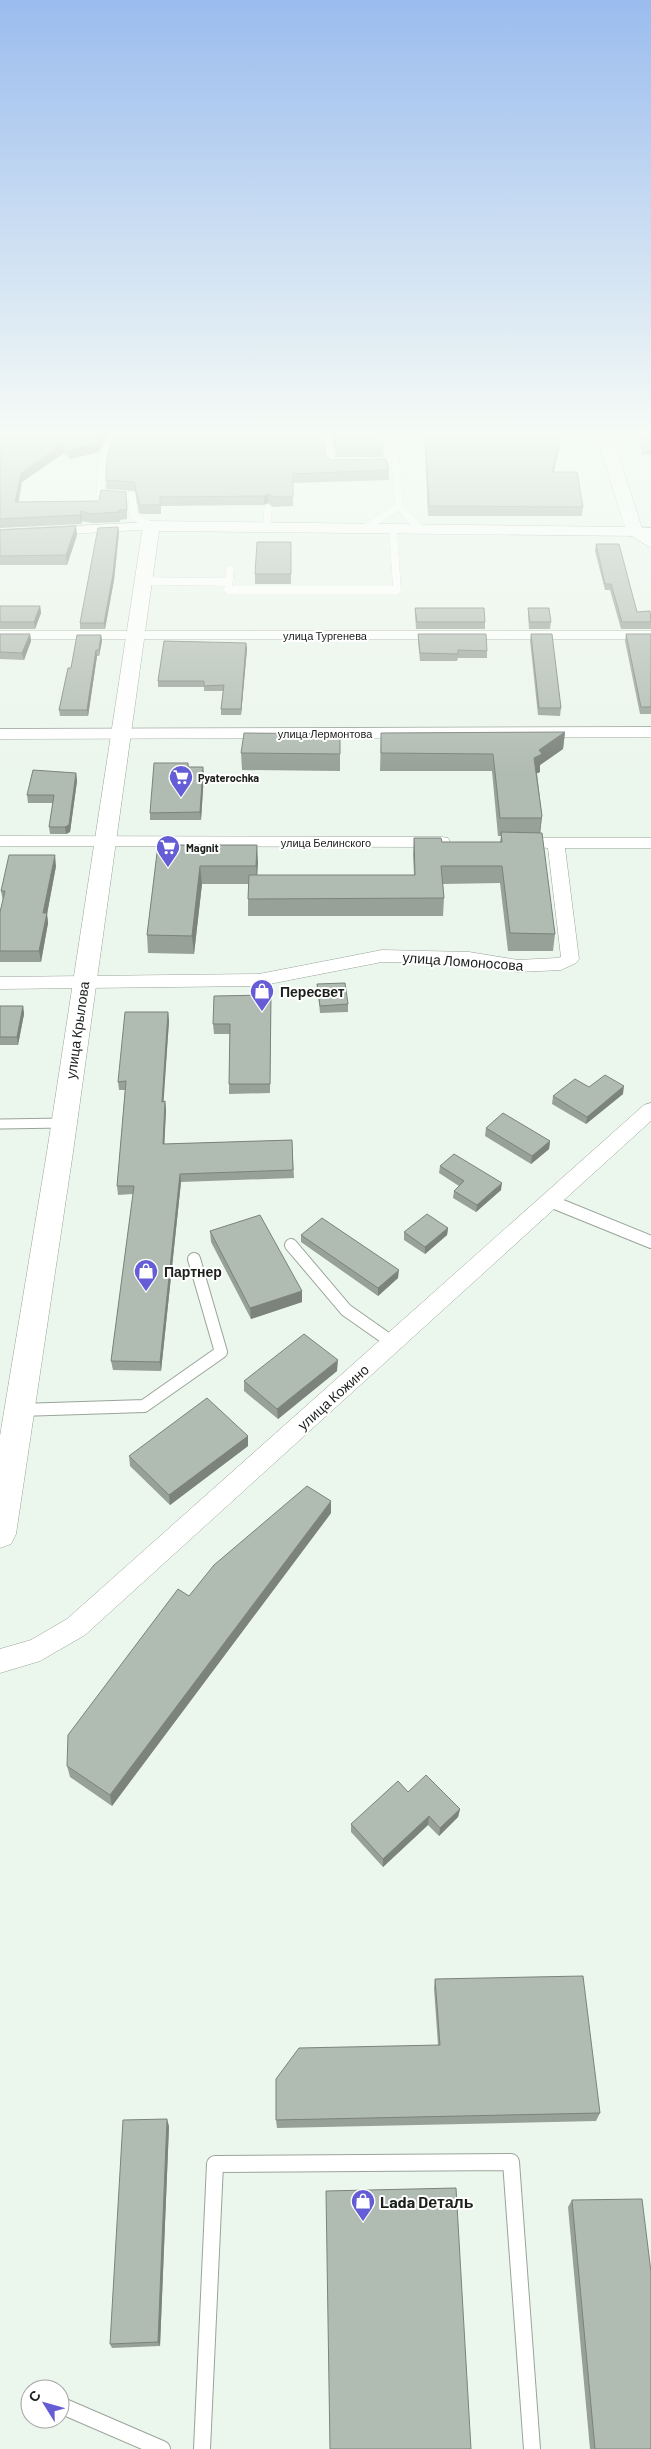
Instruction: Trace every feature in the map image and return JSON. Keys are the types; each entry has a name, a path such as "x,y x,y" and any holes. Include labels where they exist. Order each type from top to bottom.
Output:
{"main road":[{"name":"улица Крылова","path":"0,1534 64,1123 149,545"}],"street":[{"name":"улица Тургенева","path":"0,635 651,635"},
{"name":"улица Лермонтова","path":"0,734 651,732"},
{"name":"улица Белинского","path":"0,841 458,842"},
{"path":"527,843 651,843"},
{"name":"улица Ломоносова","path":"0,983 259,980 382,956 469,958 518,966 561,964 570,959 556,843"},
{"name":"улица Кожино","path":"0,1661 14,1659 46,1647 76,1627 651,1110"}],"lane":[{"path":"230,570 228,590 396,590 394,545"},
{"path":"143,581 228,582"},
{"path":"0,1124 64,1123"},
{"path":"550,1201 651,1242"},
{"path":"291,1246 346,1310 393,1343"},
{"path":"20,1410 144,1406 221,1352 194,1259"},
{"path":"202,2449 214,2164 510,2162 532,2449"},
{"path":"70,2409 162,2449"}],"building":[{"path":"0,545 69,545 66,555 0,556"},
{"path":"95,545 116,545 104,623 80,623"},
{"path":"257,545 291,545 291,574 255,574"},
{"path":"596,545 619,545 637,612 650,611 651,622 622,622 611,584 605,584"},
{"path":"0,606 40,606 34,622 0,622"},
{"path":"415,608 484,608 485,622 417,622"},
{"path":"528,608 549,608 551,622 530,622"},
{"path":"0,634 30,634 22,653 0,652"},
{"path":"418,634 486,634 487,651 458,650 458,654 420,653"},
{"path":"531,634 552,634 561,708 539,708"},
{"path":"626,634 651,634 651,707 641,707"},
{"path":"77,635 101,635 99,650 96,650 87,710 59,710 68,668 71,668"},
{"path":"164,641 246,643 241,709 221,709 224,685 204,686 204,681 158,681"},
{"path":"565,732 539,750 542,754 534,758 541,818 500,818 493,754 381,753 381,733"},
{"path":"244,733 340,734 340,754 241,753"},
{"path":"154,763 188,763 188,767 203,767 200,812 150,813"},
{"path":"33,770 76,773 69,825 65,827 49,827 54,795 27,795"},
{"path":"501,832 542,833 555,934 510,933 502,866 441,866 444,898 248,899 249,875 415,875 414,838 441,838 442,842 502,842"},
{"path":"158,845 257,845 256,866 200,866 192,936 147,935"},
{"path":"9,855 55,855 43,913 47,913 39,951 0,951 0,912 5,891 1,891"},
{"path":"345,983 348,1004 320,1006 317,984"},
{"path":"271,995 270,1084 229,1084 230,1024 213,1024 214,996"},
{"path":"0,1006 23,1006 17,1037 0,1037"},
{"path":"125,1012 168,1012 162,1102 165,1101 163,1144 292,1140 293,1170 180,1174 160,1362 111,1361 134,1186 117,1186 126,1081 118,1082"},
{"path":"605,1075 624,1086 587,1117 553,1096 575,1079 589,1087"},
{"path":"503,1113 550,1141 532,1156 486,1128"},
{"path":"454,1154 502,1183 477,1205 454,1191 464,1181 440,1166"},
{"path":"427,1214 448,1228 425,1247 404,1232"},
{"path":"260,1215 302,1291 250,1308 210,1231"},
{"path":"322,1218 399,1270 378,1288 301,1235"},
{"path":"304,1334 338,1360 277,1409 244,1381"},
{"path":"207,1398 248,1436 169,1495 129,1456"},
{"path":"307,1486 331,1501 110,1795 67,1766 68,1735 178,1589 189,1596 214,1565"},
{"path":"426,1775 460,1809 440,1828 429,1816 383,1859 351,1824 398,1781 408,1792"},
{"path":"583,1976 600,2113 276,2120 276,2079 299,2048 440,2045 435,1979"},
{"path":"167,2119 158,2342 110,2344 123,2120"},
{"path":"456,2188 471,2449 330,2449 326,2191"},
{"path":"642,2199 651,2272 651,2449 595,2449 572,2200"}],"place":[{"name":"Pyaterochka","path":"181,798"},
{"name":"Magnit","path":"168,868"},
{"name":"Пересвет","path":"262,1012"},
{"name":"Партнер","path":"146,1292"},
{"name":"Lada Dеталь","path":"363,2222"}]}
